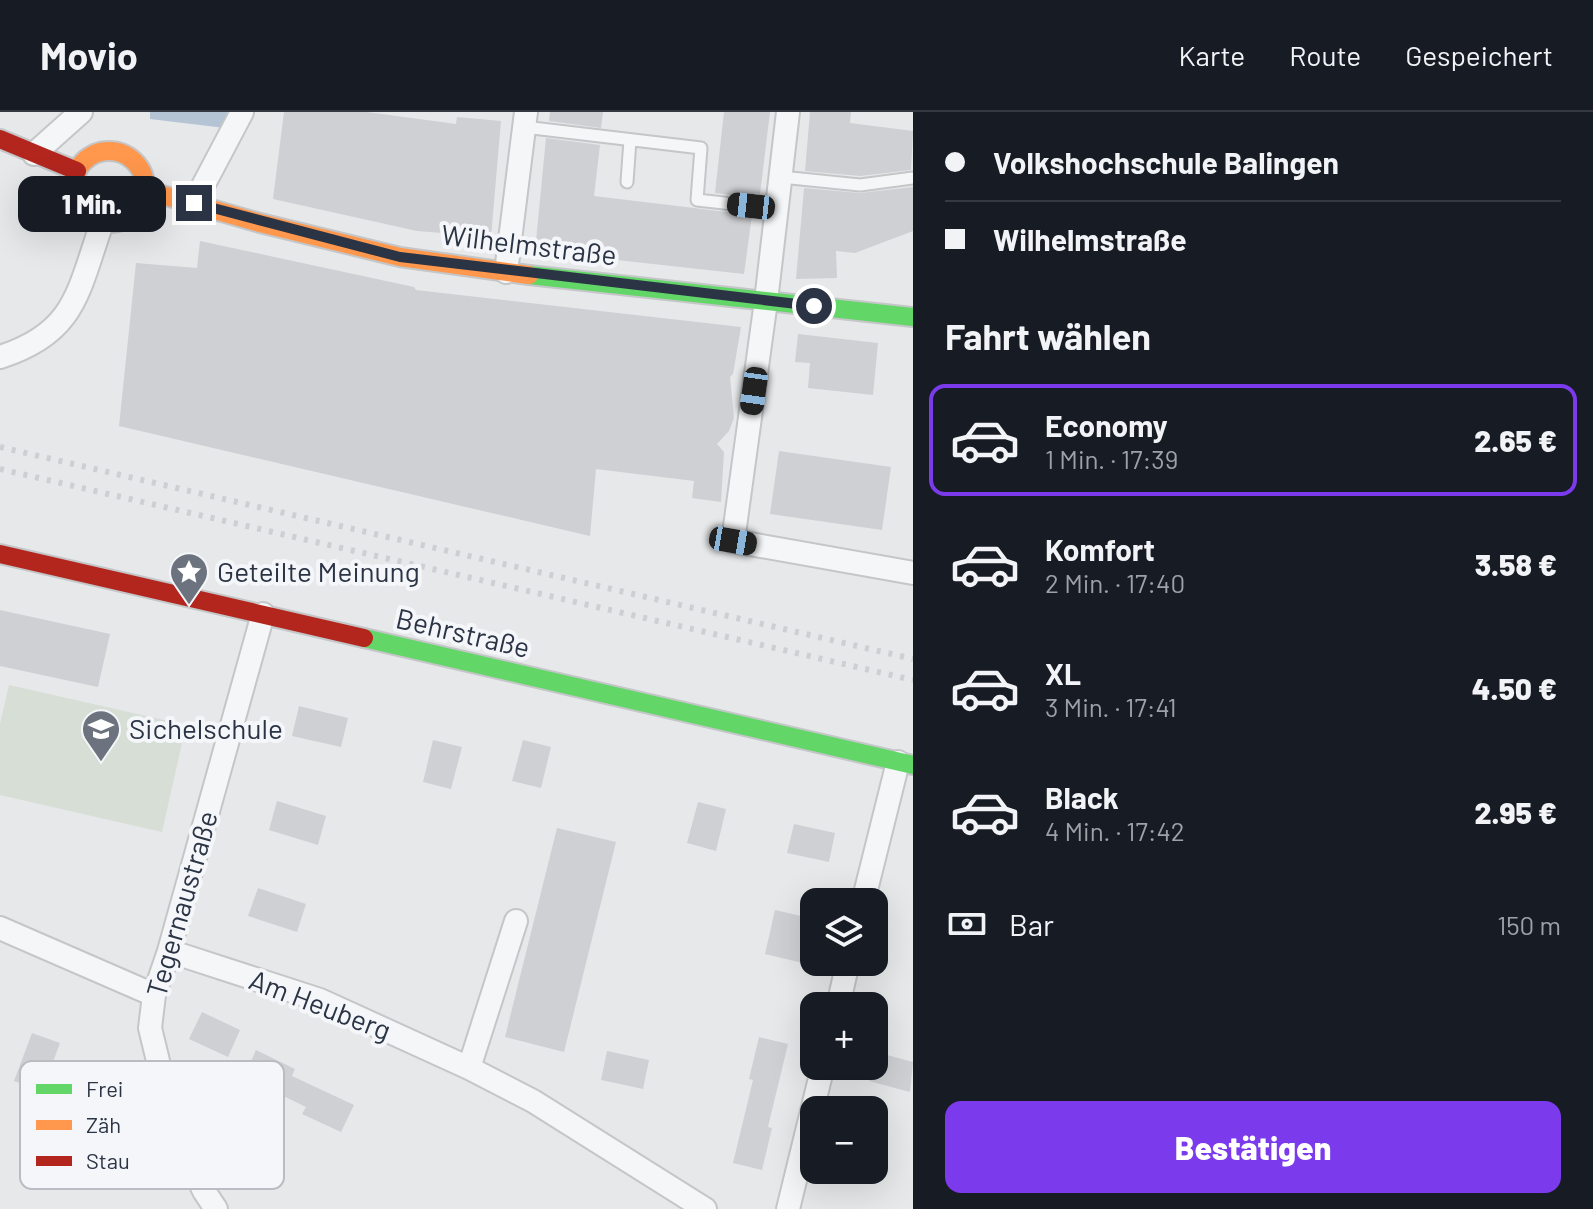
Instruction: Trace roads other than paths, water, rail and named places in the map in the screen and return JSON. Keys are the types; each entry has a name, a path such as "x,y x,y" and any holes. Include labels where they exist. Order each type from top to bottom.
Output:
{"street":[{"path":"34,154 81,112"},
{"path":"194,203 242,112"},
{"path":"788,112 733,541 913,573"},
{"path":"506,272 525,120"},
{"path":"0,139 77,171"},
{"path":"114,151 125,154 140,169 145,190 142,202 126,220 102,223 83,213 76,203 74,181 84,161 93,155 114,151"},
{"name":"Wilhelmstraße","path":"145,190 400,257 506,272 913,317"},
{"path":"0,357 23,350 48,335 71,308 102,223"},
{"name":"Behrstraße","path":"0,554 905,763"},
{"name":"Tegernaustraße","path":"156,1061 150,1028 154,995 263,614"},
{"path":"867,888 905,763"},
{"path":"469,1068 516,921"},
{"path":"0,928 154,995"},
{"name":"Am Heuberg","path":"169,951 320,1000 469,1068 533,1101 705,1209"},
{"path":"788,1209 820,1080"}],"lane":[{"path":"525,120 630,140 701,148 697,200 777,209"},
{"path":"627,182 630,140"},
{"path":"781,177 860,185 913,178"}],"water":[{"path":"150,112 227,112 225,128 150,119"}],"railway":[{"path":"0,447 913,659"},
{"path":"0,469 913,680"}],"place":[{"name":"Geteilte Meinung","path":"189,606"},
{"name":"Sichelschule","path":"101,763"}]}
